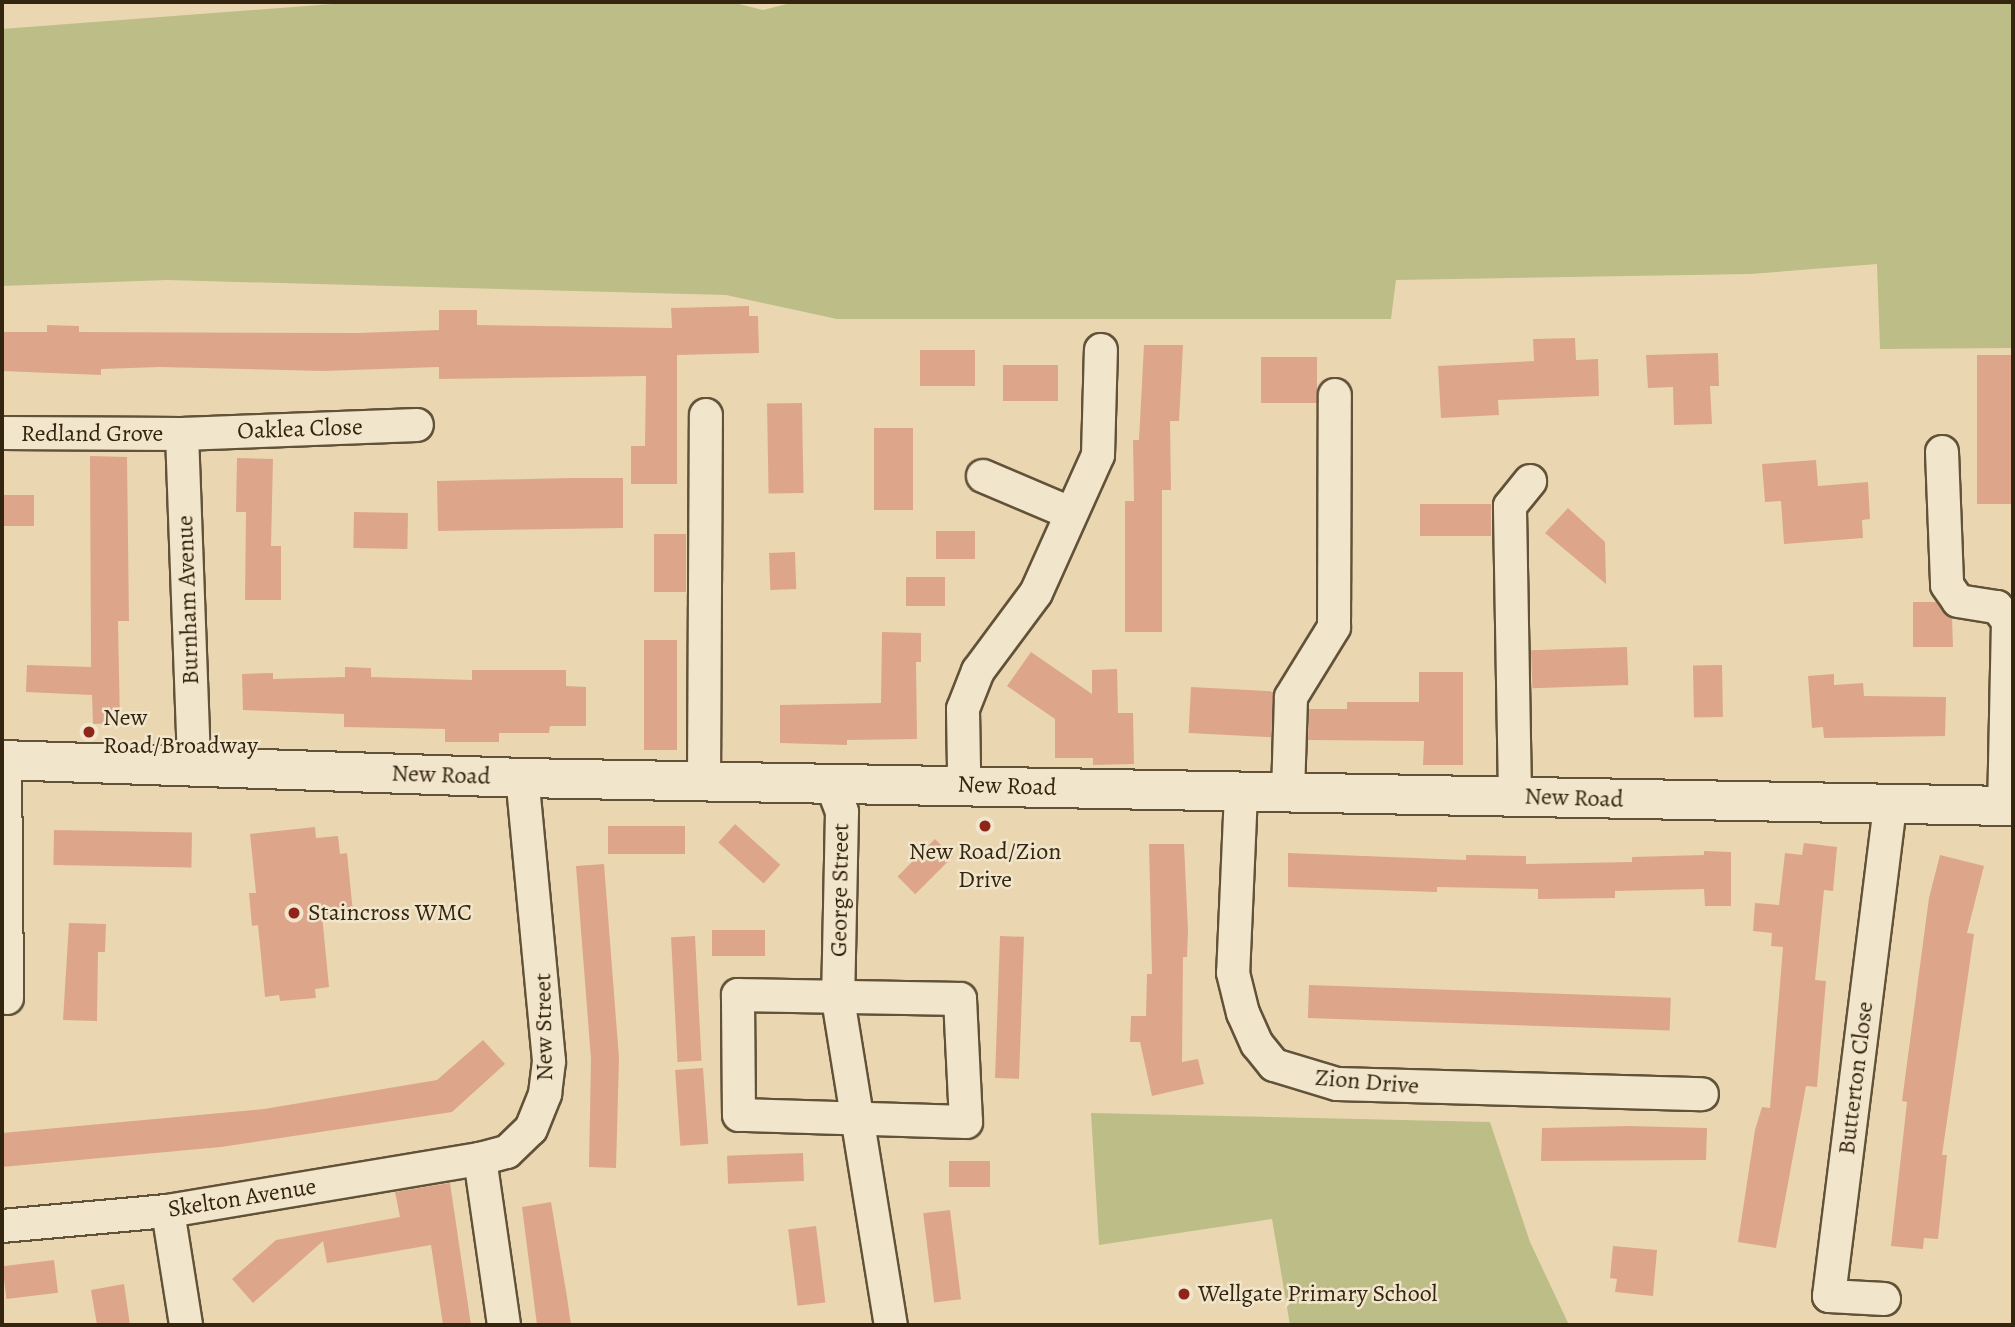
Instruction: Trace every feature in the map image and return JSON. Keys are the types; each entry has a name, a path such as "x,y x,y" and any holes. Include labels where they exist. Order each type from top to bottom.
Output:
{"street":[{"path":"960,784 964,768 962,709 978,671 1036,593 1098,455 1101,350"},
{"path":"1288,793 1291,697 1334,627 1335,395"},
{"path":"704,780 706,415"},
{"name":"Oaklea Close","path":"182,434 418,425"},
{"name":"Redland Grove","path":"2,433 182,434"},
{"name":"Burnham Avenue","path":"182,434 194,765"},
{"path":"1942,452 1947,585 1958,601 1997,607 2008,621 2008,806"},
{"path":"982,475 1070,513"},
{"path":"1515,796 1510,506 1530,481"},
{"path":"4,760 7,998"},
{"name":"New Road","path":"4,760 522,778 960,784 1241,793 2008,806"},
{"name":"New Street","path":"481,1158 507,1152 531,1129 545,1094 548,1072 544,976 522,778"},
{"name":"George Street","path":"831,783 842,812 838,999 861,1122 891,1325"},
{"name":"Zion Drive","path":"1241,793 1233,973 1243,1013 1257,1044 1274,1065 1337,1084 1702,1094"},
{"name":"Butterton Close","path":"1885,1299 1829,1296 1890,804"},
{"path":"737,995 838,999 960,999 966,1122 861,1122 739,1115 737,995"},
{"path":"481,1158 505,1325"},
{"name":"Skelton Avenue","path":"2,1226 169,1211 481,1158"},
{"path":"169,1211 186,1325"}],"green space":[{"path":"358,2 731,2 763,10 795,2 2013,2 2013,348 1880,349 1877,264 1751,274 1396,280 1391,319 837,319 726,295 167,280 2,286 2,29"},
{"path":"1091,1113 1490,1122 1530,1242 1569,1325 1290,1325 1272,1219 1099,1245"}],"building":[{"path":"749,306 749,316 758,316 759,353 677,355 677,484 631,484 631,446 645,446 646,376 439,379 439,367 323,371 160,367 101,369 101,375 2,371 2,332 47,332 47,325 79,326 79,332 358,333 439,330 439,310 477,310 477,325 672,328 671,308"},
{"path":"1575,338 1576,360 1598,359 1599,396 1498,400 1499,415 1441,418 1438,366 1534,361 1533,339"},
{"path":"1144,345 1183,345 1179,421 1170,421 1171,490 1162,490 1162,632 1125,632 1125,501 1134,501 1133,440 1139,440"},
{"path":"920,350 975,350 975,386 920,386"},
{"path":"1718,353 1719,386 1710,386 1712,424 1674,425 1673,387 1648,388 1646,355"},
{"path":"1977,355 2013,355 2013,504 1977,504"},
{"path":"1261,357 1317,357 1317,403 1261,403"},
{"path":"1003,365 1058,365 1058,401 1003,401"},
{"path":"802,403 804,493 769,494 767,404"},
{"path":"874,428 913,428 913,510 874,510"},
{"path":"90,456 127,457 129,621 118,621 120,723 93,724 92,695 26,692 27,665 91,667"},
{"path":"237,458 273,459 271,546 281,546 281,600 245,600 246,512 236,512"},
{"path":"1816,460 1818,486 1868,482 1870,519 1862,520 1863,538 1784,544 1781,501 1765,502 1762,464"},
{"path":"623,478 623,528 438,531 437,481"},
{"path":"2,495 34,495 34,526 2,526"},
{"path":"1420,504 1491,504 1491,536 1420,536"},
{"path":"1568,508 1605,542 1606,584 1545,533"},
{"path":"354,512 408,513 407,549 353,548"},
{"path":"936,531 975,531 975,559 936,559"},
{"path":"654,534 686,534 686,592 654,592"},
{"path":"795,552 796,589 770,590 769,553"},
{"path":"906,577 945,577 945,606 906,606"},
{"path":"1913,602 1937,602 1952,618 1953,647 1913,647"},
{"path":"882,632 921,633 921,662 916,662 917,739 847,740 847,745 780,743 780,705 881,703"},
{"path":"644,640 677,640 677,750 644,750"},
{"path":"1627,647 1628,685 1532,688 1531,650"},
{"path":"1031,652 1092,694 1092,670 1117,669 1118,713 1133,713 1134,764 1093,765 1093,758 1055,758 1055,719 1007,686"},
{"path":"1722,665 1723,717 1694,717 1693,666"},
{"path":"345,667 371,668 371,677 472,680 472,670 566,670 566,686 586,687 586,726 550,726 549,733 499,733 499,742 445,742 445,729 344,727 344,714 243,710 242,674 273,673 273,679 345,677"},
{"path":"1419,672 1463,672 1463,765 1423,765 1424,741 1308,740 1309,709 1347,709 1347,702 1419,702"},
{"path":"1834,674 1834,685 1863,683 1864,696 1946,697 1945,736 1824,738 1823,727 1812,728 1808,676"},
{"path":"1191,687 1274,691 1271,737 1189,733"},
{"path":"735,824 780,865 764,883 718,843"},
{"path":"608,826 685,826 685,854 608,854"},
{"name":"Staincross WMC","path":"315,827 316,838 338,836 340,854 347,853 353,912 322,915 329,987 315,989 316,998 280,1001 279,995 265,997 258,925 252,926 249,893 256,893 250,834"},
{"path":"54,830 192,832 191,867 53,865"},
{"path":"935,839 953,857 915,894 898,876"},
{"path":"1804,843 1837,847 1833,891 1824,890 1815,980 1826,981 1817,1087 1806,1086 1776,1248 1738,1242 1755,1130 1762,1107 1770,1108 1783,947 1771,946 1772,933 1753,931 1755,903 1779,905 1785,853 1802,855"},
{"path":"1149,844 1184,844 1188,930 1187,957 1183,957 1182,1062 1198,1059 1204,1084 1152,1096 1140,1042 1130,1042 1131,1016 1146,1016 1147,974 1152,974"},
{"path":"1704,851 1731,852 1731,906 1705,906 1704,889 1615,891 1615,898 1538,899 1538,889 1437,887 1437,892 1288,887 1288,853 1466,860 1466,855 1526,856 1526,864 1632,862 1632,857 1704,855"},
{"path":"1940,855 1984,866 1967,933 1974,934 1942,1155 1947,1155 1938,1239 1924,1238 1923,1249 1891,1246 1907,1102 1902,1101 1929,898"},
{"path":"604,864 619,1058 616,1168 589,1167 591,1059 576,866"},
{"path":"69,923 106,924 105,952 98,952 97,1021 63,1020"},
{"path":"712,930 765,930 765,956 712,956"},
{"path":"695,936 702,1061 678,1062 671,937"},
{"path":"1000,936 1024,937 1019,1079 995,1078"},
{"path":"1309,985 1671,998 1670,1031 1308,1018"},
{"path":"483,1040 505,1064 452,1112 221,1147 2,1167 2,1133 264,1109 437,1080"},
{"path":"703,1068 708,1144 680,1146 675,1070"},
{"path":"1542,1128 1707,1128 1706,1160 1541,1161"},
{"path":"803,1153 804,1181 728,1184 727,1156"},
{"path":"949,1161 990,1161 990,1187 949,1187"},
{"path":"450,1183 471,1325 443,1325 431,1245 327,1263 323,1241 253,1303 232,1279 276,1240 400,1217 395,1192"},
{"path":"551,1202 571,1325 537,1325 522,1207"},
{"path":"950,1210 961,1299 934,1303 923,1213"},
{"path":"816,1226 825,1302 798,1306 788,1229"},
{"path":"1613,1246 1657,1250 1653,1296 1615,1292 1617,1279 1610,1278"},
{"path":"54,1260 58,1293 6,1299 2,1266"},
{"path":"124,1284 130,1325 97,1325 91,1290"}],"place":[{"name":"New Road/Broadway","path":"89,732"},
{"name":"New Road/Zion Drive","path":"985,826"},
{"name":"Staincross WMC","path":"294,913"},
{"name":"Wellgate Primary School","path":"1184,1294"}]}
